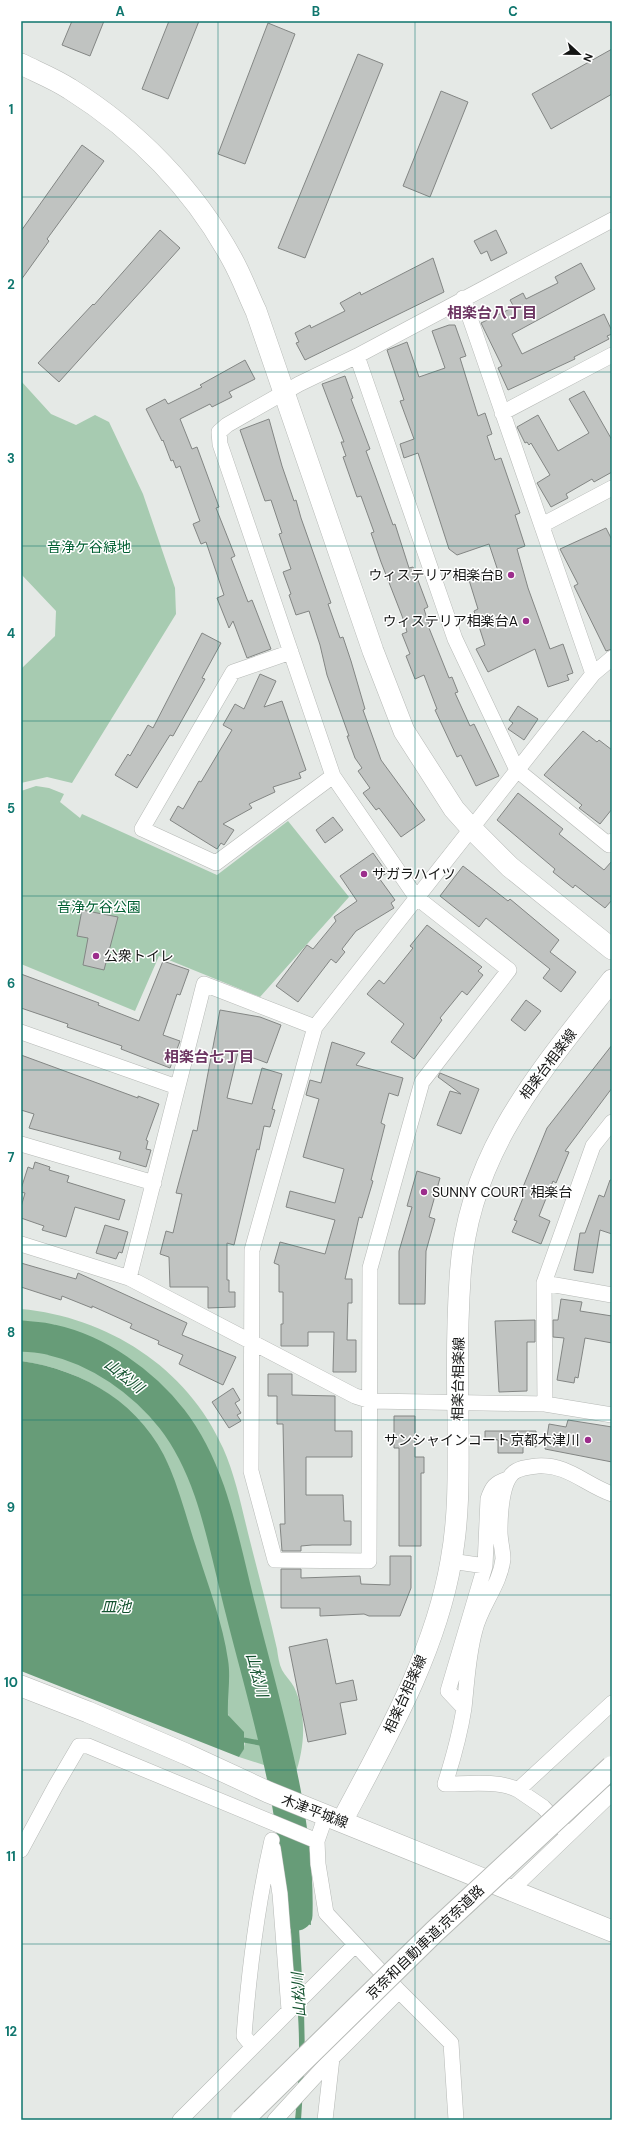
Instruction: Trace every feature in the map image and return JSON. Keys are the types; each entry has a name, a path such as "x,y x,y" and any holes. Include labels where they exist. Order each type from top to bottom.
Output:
{"highway":[{"name":"京奈和自動車道;京奈道路","path":"242,2120 434,1932 612,1767"}],"main road":[{"path":"21,64 68,88 108,114 168,169 193,198 232,259 256,311 373,651 404,731 454,809 471,828 510,867 612,949"},
{"name":"相楽台相楽線","path":"334,1818 404,1701 422,1660 442,1602 451,1561 457,1506 460,1277 465,1239 479,1186 499,1139 521,1100 612,980"},
{"name":"木津平城線","path":"21,1686 88,1712 186,1754 268,1792 612,1931"}],"street":[{"path":"612,220 463,298 357,356 284,392 227,425 219,432 220,444 333,776 416,896 509,970 422,1082 370,1268 371,1401 369,1561 275,1560 251,1471 252,1250 315,1027 416,896 594,674 612,658"},
{"path":"463,298 594,674"},
{"path":"502,413 612,355"},
{"path":"357,356 455,639 517,770 609,845 612,842"},
{"path":"542,525 612,488"},
{"path":"291,652 233,672 142,829 216,863 333,776"},
{"path":"130,1278 204,984 315,1027"},
{"path":"21,1032 177,1087"},
{"path":"545,1404 544,1283 593,1146 612,1122"},
{"path":"21,1144 154,1183"},
{"path":"21,1244 130,1278 355,1396 371,1401 458,1401 545,1404 612,1415"},
{"path":"544,1283 612,1295"},
{"path":"464,1708 448,1691 485,1566 488,1499 492,1488 496,1483 507,1479 516,1471 527,1467 547,1466 560,1467 612,1494"},
{"path":"507,1479 503,1493 500,1531 503,1559 496,1582 475,1627 467,1670 464,1708 456,1752 445,1784 484,1784 513,1787 543,1807 568,1834"},
{"path":"451,1561 485,1566"},
{"path":"518,1790 612,1703"},
{"path":"21,1850 58,1780 79,1746 88,1746 317,1841"},
{"path":"511,1890 612,1793"},
{"path":"334,1818 317,1841 318,1864 326,1913 399,1991 451,2043 456,2120"},
{"path":"270,1821 280,1894 289,2010"},
{"path":"253,2047 244,2036 247,1985 261,1888 272,1840"},
{"path":"184,2119 289,2010 355,1945"},
{"path":"278,2118 332,2058 399,1991"},
{"path":"325,2120 332,2058"}],"green space":[{"name":"音浄ケ谷緑地","path":"21,381 51,414 76,425 95,415 109,422 143,494 175,588 176,614 72,783 47,777 21,783 21,669 55,636 56,611 21,574"},
{"name":"音浄ケ谷公園","path":"36,786 49,788 64,794 60,802 80,818 82,814 217,875 288,821 349,897 260,997 159,956 135,1011 21,964 21,791"},
{"path":"21,1309 53,1314 84,1323 113,1335 141,1351 166,1371 188,1393 208,1419 223,1448 232,1470 280,1665 283,1672 294,1687 301,1708 303,1719 303,1742 295,1775 291,1775 283,1737 282,1712 278,1712 216,1487 203,1454 187,1425 167,1399 144,1376 117,1357 88,1343 56,1332 21,1326"},
{"path":"21,1344 49,1349 76,1358 101,1370 124,1385 145,1403 163,1423 179,1446 197,1484 204,1508 259,1718 261,1735 264,1738 271,1764 264,1765 239,1757 245,1742 244,1736 231,1720 227,1712 227,1695 169,1466 156,1444 142,1425 126,1408 89,1382 46,1366 21,1361"}],"water":[{"name":"皿池","path":"21,1361 45,1366 67,1373 89,1382 109,1394 128,1408 144,1425 158,1444 177,1487 223,1633 229,1667 228,1715 244,1732 244,1749 239,1757 21,1671"},
{"path":"306,1871 311,1925 300,1922 299,1928 304,2010 305,2058 301,2120 295,2120 299,2035 294,1971 290,1950 292,1950 288,1876"}],"building":[{"path":"72,21 104,21 90,56 62,45"},
{"path":"169,21 199,21 168,99 142,89"},
{"path":"268,23 295,34 245,164 218,154"},
{"path":"612,49 612,94 551,129 532,94"},
{"path":"358,54 383,64 305,258 278,248"},
{"path":"441,91 468,102 430,197 403,186"},
{"path":"82,145 104,161 47,239 49,241 21,280 21,231"},
{"path":"160,230 180,248 59,382 38,363 93,304 94,305"},
{"path":"496,230 507,253 491,261 487,251 481,254 474,241"},
{"path":"433,258 444,292 305,360 296,343 299,342 295,333 310,325 311,328 345,311 340,303 360,292 361,295"},
{"path":"581,263 595,289 512,334 522,354 604,314 612,334 607,336 609,339 574,357 575,359 508,390 498,368 502,366 481,323 514,307 510,300 523,293 526,299 558,283 555,277"},
{"path":"449,325 455,325 466,356 460,358 478,416 485,413 492,434 487,436 495,460 501,458 520,513 515,515 525,546 517,549 528,588 550,649 563,644 573,673 567,675 569,680 548,687 535,649 488,672 476,649 485,645 474,611 478,609 469,580 498,571 489,544 457,555 449,549 418,453 404,458 400,444 414,439 400,401 404,400 387,350 407,342 419,377 445,368 432,331"},
{"path":"245,360 255,379 229,392 232,397 212,407 210,404 180,419 192,449 197,447 219,507 216,508 235,556 231,558 248,602 252,600 271,649 247,658 233,621 229,628 217,598 224,595 206,542 201,544 193,524 200,521 180,466 176,468 173,460 171,461 163,440 162,441 146,409 165,399 168,404 202,387 200,385"},
{"path":"345,376 353,398 351,399 370,449 366,451 393,525 395,524 409,568 413,567 428,607 424,609 429,628 449,678 452,677 458,692 455,693 470,726 474,724 499,776 476,786 461,755 457,757 435,710 437,709 424,675 415,679 406,656 410,654 402,634 407,632 404,621 371,533 374,532 361,496 357,497 343,457 346,456 341,442 344,442 322,384"},
{"path":"584,391 612,440 612,472 594,482 592,479 566,494 568,498 551,507 537,483 550,475 531,443 529,445 527,442 525,443 517,427 538,415 558,451 589,433 569,399"},
{"path":"269,419 282,466 294,501 296,500 331,603 328,604 340,638 343,637 351,661 365,709 363,710 381,760 425,820 401,837 379,808 376,810 363,793 370,788 358,771 362,768 355,758 347,736 349,736 327,675 320,645 309,611 296,615 289,595 291,594 283,572 291,569 279,534 282,533 271,500 265,501 240,430"},
{"path":"606,528 612,540 612,649 606,651 574,586 578,584 560,549"},
{"path":"202,633 221,643 202,678 205,679 173,736 170,735 137,788 115,775 128,754 130,756 148,725 153,728"},
{"path":"260,674 276,681 264,707 282,701 306,770 299,773 301,778 273,787 275,792 249,804 252,808 223,824 234,830 224,845 221,843 217,849 170,820 178,806 183,809 199,781 201,782 232,730 223,725 235,704 244,709"},
{"path":"518,706 538,719 524,740 508,729 513,723 509,720"},
{"path":"583,731 597,742 599,740 612,750 612,809 600,824 579,808 582,805 544,775"},
{"path":"518,793 563,829 559,834 604,870 612,861 612,900 605,908 575,885 573,888 553,872 555,869 497,820"},
{"path":"333,817 343,830 325,843 316,830"},
{"path":"373,853 387,873 379,878 395,900 391,903 394,908 356,931 342,949 345,952 336,963 331,959 298,1002 276,986 307,945 313,949 336,921 334,917 357,901 340,876"},
{"path":"463,866 508,901 510,899 559,940 550,952 576,972 561,992 543,978 550,969 486,918 479,927 440,896"},
{"path":"82,910 118,917 104,970 83,965 88,938 77,936"},
{"path":"427,925 482,967 478,971 483,975 467,995 462,991 440,1018 442,1020 414,1059 391,1042 404,1024 367,994 379,980 384,984 413,948 410,946"},
{"path":"163,961 189,970 180,995 177,994 163,1035 180,1041 170,1068 121,1049 122,1046 67,1027 68,1024 21,1008 21,974 99,1003 98,1005 139,1021"},
{"path":"526,1000 541,1011 525,1031 511,1020"},
{"path":"220,1010 260,1017 281,1025 267,1063 238,1052 227,1098 252,1104 262,1068 282,1074 272,1109 275,1110 270,1127 264,1126 259,1150 257,1149 234,1245 227,1243 227,1280 229,1280 229,1292 235,1292 235,1307 208,1308 208,1287 170,1287 169,1257 160,1254 166,1231 173,1233 182,1194 176,1193 193,1130 197,1131"},
{"path":"332,1042 365,1053 356,1065 403,1078 398,1096 389,1093 381,1123 385,1125 371,1180 373,1181 362,1218 359,1217 345,1279 352,1279 352,1303 348,1303 347,1340 356,1340 356,1372 333,1372 334,1332 308,1332 308,1346 281,1346 283,1292 279,1292 279,1265 274,1263 280,1242 325,1254 335,1220 286,1207 290,1191 335,1203 344,1169 303,1157 319,1099 306,1095 310,1080 321,1083"},
{"path":"612,1045 612,1088 565,1151 569,1152 556,1183 553,1181 539,1216 550,1221 541,1244 512,1232 517,1221 514,1220 525,1193 521,1192 547,1128"},
{"path":"21,1055 138,1098 138,1096 159,1104 146,1140 148,1141 146,1149 151,1150 146,1167 119,1159 121,1152 29,1128 34,1114 21,1110"},
{"path":"440,1073 479,1089 461,1134 437,1125 450,1091 461,1094 438,1077"},
{"path":"35,1162 50,1167 49,1170 69,1176 67,1182 125,1200 119,1220 75,1207 66,1237 42,1230 44,1226 21,1218 21,1207 25,1193 21,1192 21,1189 28,1167 33,1169"},
{"path":"417,1171 440,1178 429,1217 435,1219 426,1251 425,1304 399,1304 399,1251 412,1207 407,1206"},
{"path":"610,1180 612,1180 612,1234 600,1230 593,1273 574,1270 580,1233 585,1233 599,1195 604,1197"},
{"path":"105,1225 128,1232 122,1253 119,1252 116,1259 96,1253"},
{"path":"21,1263 76,1279 78,1273 187,1323 182,1335 236,1357 223,1385 179,1364 183,1355 158,1344 159,1341 130,1328 132,1324 92,1306 92,1308 62,1296 61,1300 21,1287"},
{"path":"561,1299 582,1302 580,1311 612,1316 612,1343 585,1338 578,1378 575,1377 574,1383 557,1380 564,1338 553,1337 553,1320 558,1320"},
{"path":"535,1320 535,1342 527,1342 527,1391 499,1392 495,1321"},
{"path":"268,1374 292,1374 292,1395 335,1396 335,1431 352,1431 352,1457 306,1457 306,1495 343,1495 344,1521 351,1521 351,1545 312,1545 301,1546 301,1551 282,1551 280,1524 285,1524 283,1424 277,1424 277,1396 268,1396"},
{"path":"233,1388 240,1400 235,1403 241,1413 237,1415 241,1421 229,1428 212,1402"},
{"path":"394,1416 415,1416 415,1457 424,1457 424,1473 421,1473 421,1546 399,1546 399,1448 394,1448"},
{"name":"サンシャインコート京都木津川","path":"568,1420 612,1427 612,1462 545,1449 549,1424 566,1427"},
{"path":"485,1431 536,1431 536,1447 523,1445 523,1453 498,1453 498,1440 485,1438"},
{"path":"390,1556 411,1556 411,1588 400,1616 369,1616 364,1614 320,1616 320,1608 281,1608 281,1569 301,1569 301,1578 360,1576 361,1584 390,1585"},
{"path":"327,1639 336,1684 353,1680 357,1700 340,1703 346,1734 308,1742 289,1647"}],"waterway":[{"name":"山松川","path":"21,1336 44,1338 69,1345 86,1351 118,1369 147,1392 172,1419 186,1440 198,1463 208,1487 223,1536 279,1762 293,1839 297,1915"},
{"path":"244,1740 276,1746"}],"place":[{"name":"ウィステリア相楽台B","path":"511,575"},
{"name":"ウィステリア相楽台A","path":"526,621"},
{"name":"サガラハイツ","path":"364,874"},
{"name":"公衆トイレ","path":"96,956"},
{"name":"SUNNY COURT 相楽台","path":"424,1192"},
{"name":"サンシャインコート京都木津川","path":"588,1440"}],"district":[{"name":"相楽台八丁目","path":"492,313"},
{"name":"相楽台七丁目","path":"209,1057"}]}
